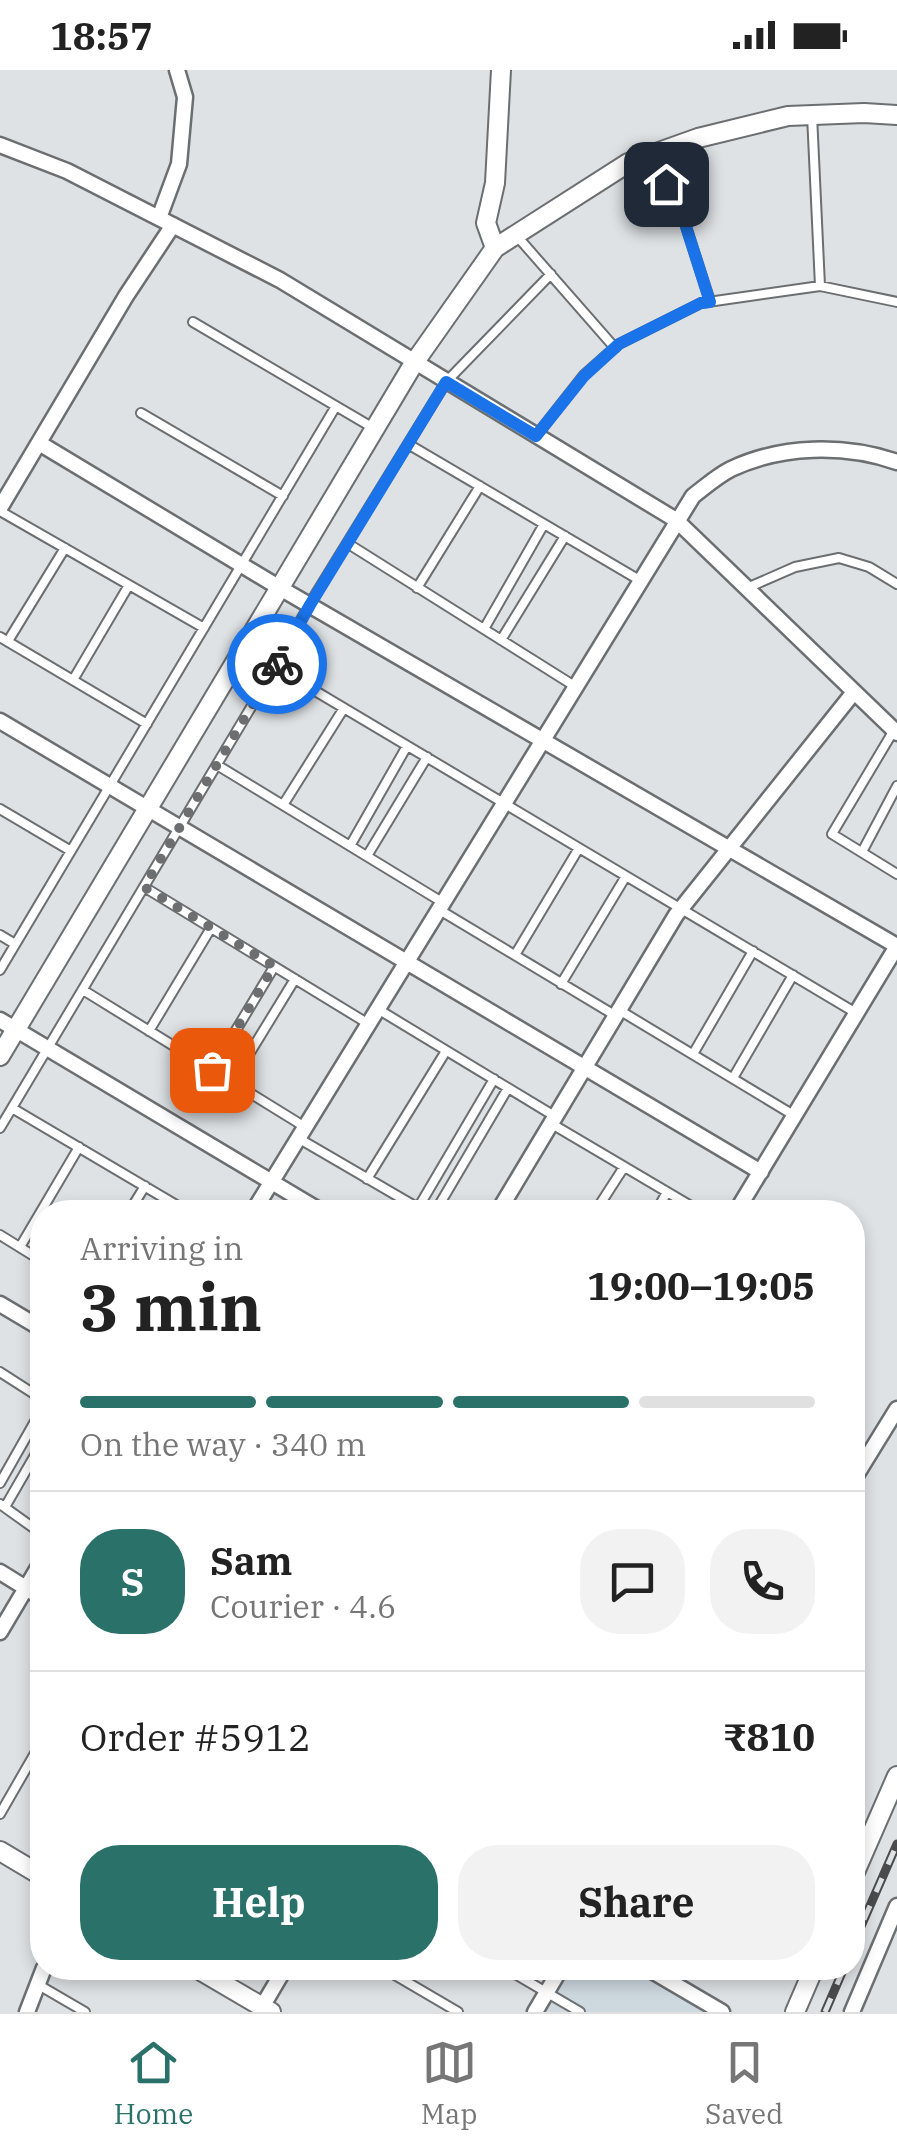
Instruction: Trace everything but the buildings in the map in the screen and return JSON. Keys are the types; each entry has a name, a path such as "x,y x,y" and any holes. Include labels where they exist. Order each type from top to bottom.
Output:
{"street":[{"path":"159,218 179,164 184,98 177,70"},
{"path":"496,248 486,223 495,183 501,70"},
{"path":"0,1056 8,1024 149,809 414,363 496,248 628,163 698,138 788,116 864,112 897,115"},
{"path":"0,145 68,171 280,280 676,520 895,732"},
{"path":"0,509 126,296 173,225"},
{"path":"39,442 280,588 897,946 744,1200"},
{"path":"260,1200 692,496 727,471 767,455 809,450 872,454 897,462"},
{"path":"505,1200 681,908 854,692"},
{"path":"0,721 761,1172"},
{"path":"8,1024 302,1200"},
{"path":"0,1304 30,1322"},
{"path":"865,1461 897,1409"},
{"path":"0,1572 30,1590"},
{"path":"0,1632 30,1581"},
{"path":"865,1849 897,1776"},
{"path":"0,1851 30,1869"},
{"path":"852,2012 897,1906"},
{"path":"28,2012 39,1980"},
{"path":"216,1980 266,2009 279,1980"},
{"path":"535,2012 554,1980"},
{"path":"667,1980 722,2012"},
{"path":"795,2012 809,1980"}],"lane":[{"path":"812,115 820,286"},
{"path":"650,156 682,214 710,302"},
{"path":"516,235 615,348"},
{"path":"0,1128 446,382 551,274"},
{"path":"536,436 584,376 619,344 701,303 820,286 897,302"},
{"path":"193,322 375,429"},
{"path":"0,970 336,406"},
{"path":"141,413 283,496"},
{"path":"408,444 641,581"},
{"path":"417,588 480,486"},
{"path":"0,509 204,628"},
{"path":"484,629 544,524"},
{"path":"502,640 565,536"},
{"path":"347,544 576,687"},
{"path":"65,548 4,639 147,724"},
{"path":"747,588 795,566 838,558 869,566 897,584"},
{"path":"73,680 128,585"},
{"path":"276,668 856,1013"},
{"path":"282,805 344,708"},
{"path":"895,732 832,834 897,874"},
{"path":"350,846 407,746"},
{"path":"367,856 427,758"},
{"path":"217,765 367,856 562,984 694,1054 795,1116"},
{"path":"862,852 897,786"},
{"path":"0,809 71,851"},
{"path":"515,955 579,848"},
{"path":"562,984 626,876"},
{"path":"144,887 367,1024"},
{"path":"148,1031 211,928"},
{"path":"0,935 15,944"},
{"path":"694,1054 752,951"},
{"path":"212,1070 274,966"},
{"path":"733,1078 793,975"},
{"path":"232,1082 295,979"},
{"path":"83,990 232,1082 368,1179 404,1200"},
{"path":"376,1008 681,1200"},
{"path":"368,1179 446,1051"},
{"path":"427,1200 494,1079"},
{"path":"441,1200 508,1088"},
{"path":"12,1108 167,1200"},
{"path":"48,1200 79,1147"},
{"path":"603,1200 624,1167"},
{"path":"137,1200 145,1186"},
{"path":"663,1200 667,1192"},
{"path":"20,1247 30,1230"},
{"path":"0,1235 30,1253"},
{"path":"0,1372 30,1391"},
{"path":"0,1483 30,1430"},
{"path":"30,1463 2,1506 30,1526"},
{"path":"0,1814 30,1762"},
{"path":"403,1980 458,2012"},
{"path":"526,1980 580,2012"},
{"path":"37,1984 85,2012"}],"shaded area":[{"path":"560,1980 656,1980 708,2012 542,2012"}],"railway":[{"path":"865,1917 897,1844"},
{"path":"825,2012 839,1980"}],"way so far":[{"path":"212,1070 274,966 144,887 277,664"}],"route":[{"path":"277,664 446,382 536,436 584,376 619,344 710,302 682,214 666,184"}]}
